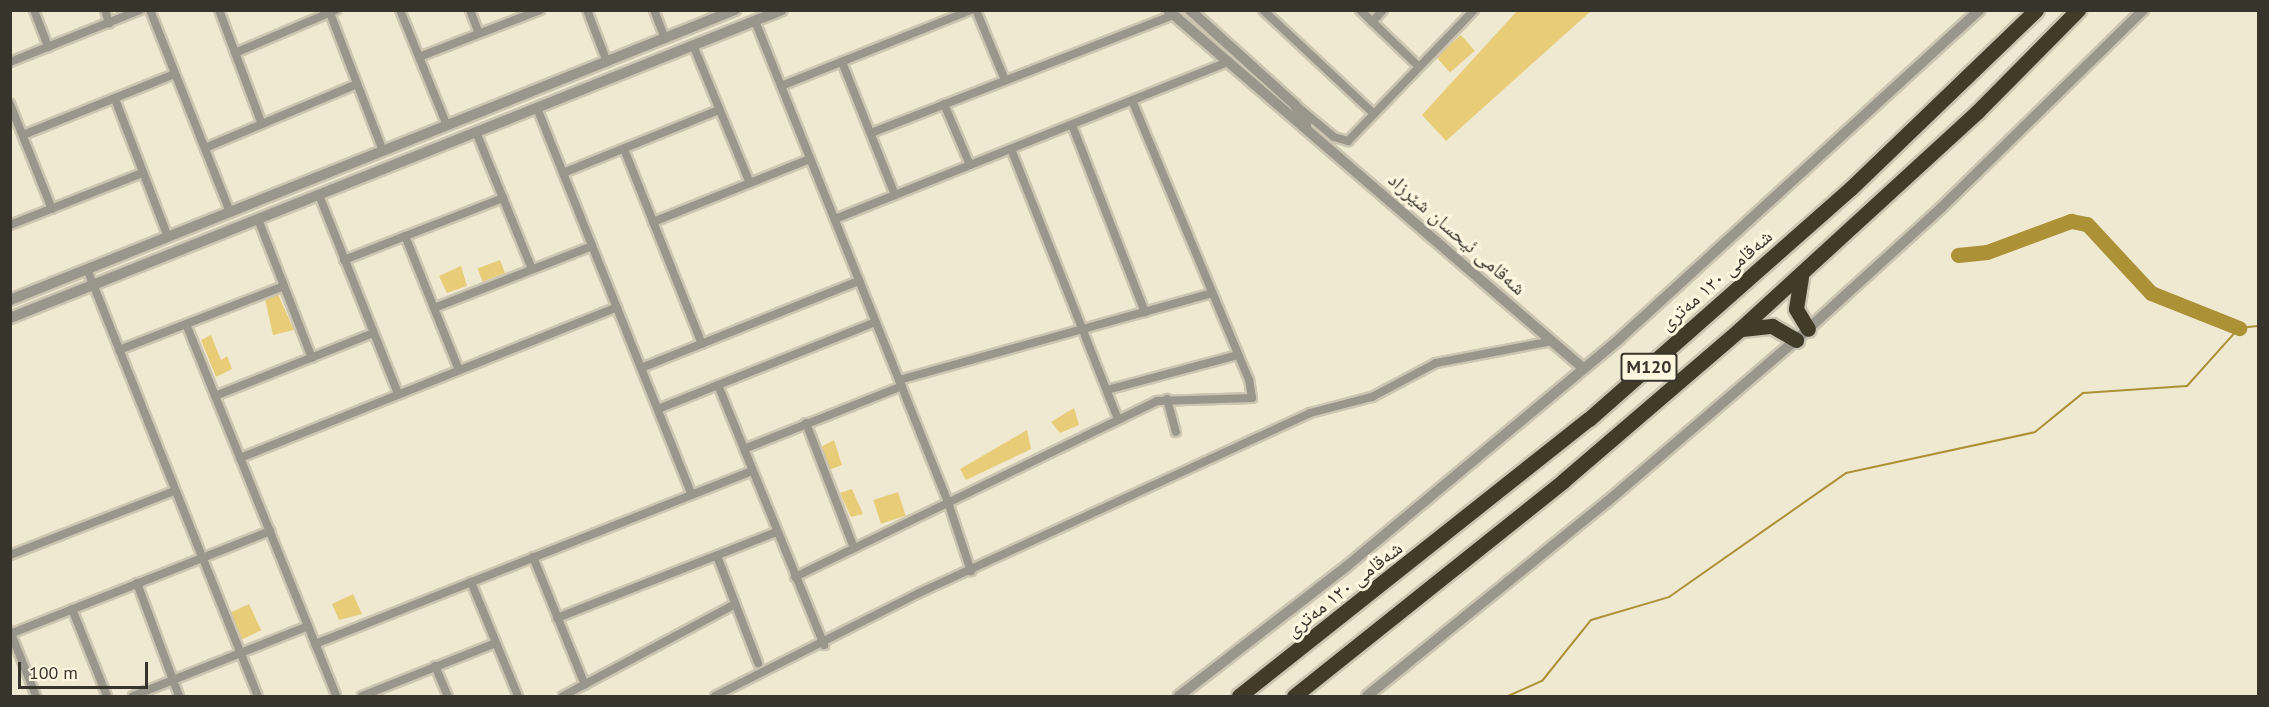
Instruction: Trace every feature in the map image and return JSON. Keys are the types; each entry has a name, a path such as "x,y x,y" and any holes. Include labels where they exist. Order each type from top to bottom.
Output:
{"highway":[{"name":"شەقامی ١٢٠ مەتری","path":"1239,696 1589,419 1851,188 2036,10"},
{"name":"M120","path":"1294,696 1510,524 1739,330 1804,273 1977,112 2078,10"},
{"path":"1804,273 1795,304 1808,329"},
{"path":"1739,330 1772,326 1796,340"}],"street":[{"path":"34,10 48,47"},
{"path":"105,10 110,23"},
{"path":"10,62 140,10"},
{"path":"150,10 230,212"},
{"path":"219,10 261,122"},
{"path":"400,10 447,126"},
{"path":"470,10 479,33"},
{"path":"419,57 540,10"},
{"path":"587,10 608,62"},
{"path":"654,10 665,39"},
{"path":"10,300 735,10"},
{"path":"10,318 782,10"},
{"path":"781,86 971,10"},
{"path":"976,10 1005,80"},
{"name":"شەقامی ئیحسان شێرزاد","path":"1190,10 1296,105 1306,127"},
{"path":"1263,10 1374,114"},
{"path":"1360,10 1419,67"},
{"path":"1372,22 1383,10"},
{"path":"1296,105 1341,141 1348,141 1474,10"},
{"path":"1179,696 1347,566 1583,368 1979,10"},
{"path":"1367,696 1608,501 1796,340 2143,10"},
{"path":"235,53 333,12 383,152"},
{"path":"871,133 1170,13"},
{"name":"شەقامی ئیحسان شێرزاد","path":"1170,13 1306,127 1583,368"},
{"path":"724,15 729,31"},
{"path":"755,21 948,502 971,571"},
{"path":"693,45 750,183"},
{"path":"842,62 895,195"},
{"path":"835,219 1228,62"},
{"path":"23,135 176,74"},
{"path":"205,148 261,122 357,84"},
{"path":"115,99 168,237"},
{"path":"795,577 1118,418 1167,399 1246,402 1254,392 1209,294 1132,100"},
{"path":"10,104 52,209"},
{"path":"944,104 970,165"},
{"path":"537,108 691,493"},
{"path":"563,173 719,110"},
{"path":"1072,125 1145,312"},
{"path":"476,132 532,269"},
{"path":"418,137 424,153"},
{"path":"624,148 702,344"},
{"path":"1011,149 1118,418"},
{"path":"653,222 810,159"},
{"path":"10,225 142,173"},
{"path":"319,195 398,394"},
{"path":"345,260 503,198"},
{"path":"258,219 312,358"},
{"path":"405,236 459,370"},
{"path":"434,308 592,246"},
{"path":"87,269 258,696"},
{"path":"641,368 859,281"},
{"path":"119,350 284,286"},
{"path":"744,449 900,383 1209,294"},
{"path":"240,458 617,307"},
{"path":"657,409 875,322"},
{"path":"186,324 336,696"},
{"path":"215,396 373,333"},
{"path":"715,696 824,645 971,571 1310,413 1371,397 1436,363 1552,342"},
{"path":"1107,390 1238,355"},
{"path":"718,385 824,645"},
{"path":"1167,399 1176,432"},
{"path":"806,423 854,548"},
{"path":"315,644 691,493 752,471"},
{"path":"10,555 174,491"},
{"path":"36,696 11,633 270,531"},
{"path":"558,618 776,532"},
{"path":"717,556 758,663"},
{"path":"533,557 558,618 581,690"},
{"path":"471,582 518,696"},
{"path":"137,584 178,696"},
{"path":"563,696 581,690 735,604"},
{"path":"72,609 106,696"},
{"path":"133,696 308,626"},
{"path":"362,696 496,643"},
{"path":"435,666 448,696"}],"shaded area":[{"path":"1518,10 1591,11 1446,141 1422,115"},
{"path":"1461,35 1475,51 1450,72 1436,57"},
{"path":"500,260 505,273 483,282 478,269"},
{"path":"461,266 467,286 447,293 439,276"},
{"path":"278,294 294,330 273,335 265,299"},
{"path":"211,335 221,360 227,356 232,369 216,377 201,340"},
{"path":"1074,408 1079,425 1060,433 1051,422"},
{"path":"1027,430 1031,449 966,480 960,469"},
{"path":"834,440 842,465 829,470 821,447"},
{"path":"852,489 863,514 851,517 840,493"},
{"path":"898,492 906,516 881,524 873,500"},
{"path":"353,594 362,614 339,620 332,604"},
{"path":"249,604 261,630 242,639 230,613"}],"waterway":[{"path":"1958,255 1987,252 2071,221 2087,224 2151,293 2239,328"},
{"path":"1508,696 1542,681 1591,620 1669,597 1846,473 2035,432 2083,393 2187,386 2239,328 2258,326"}]}
